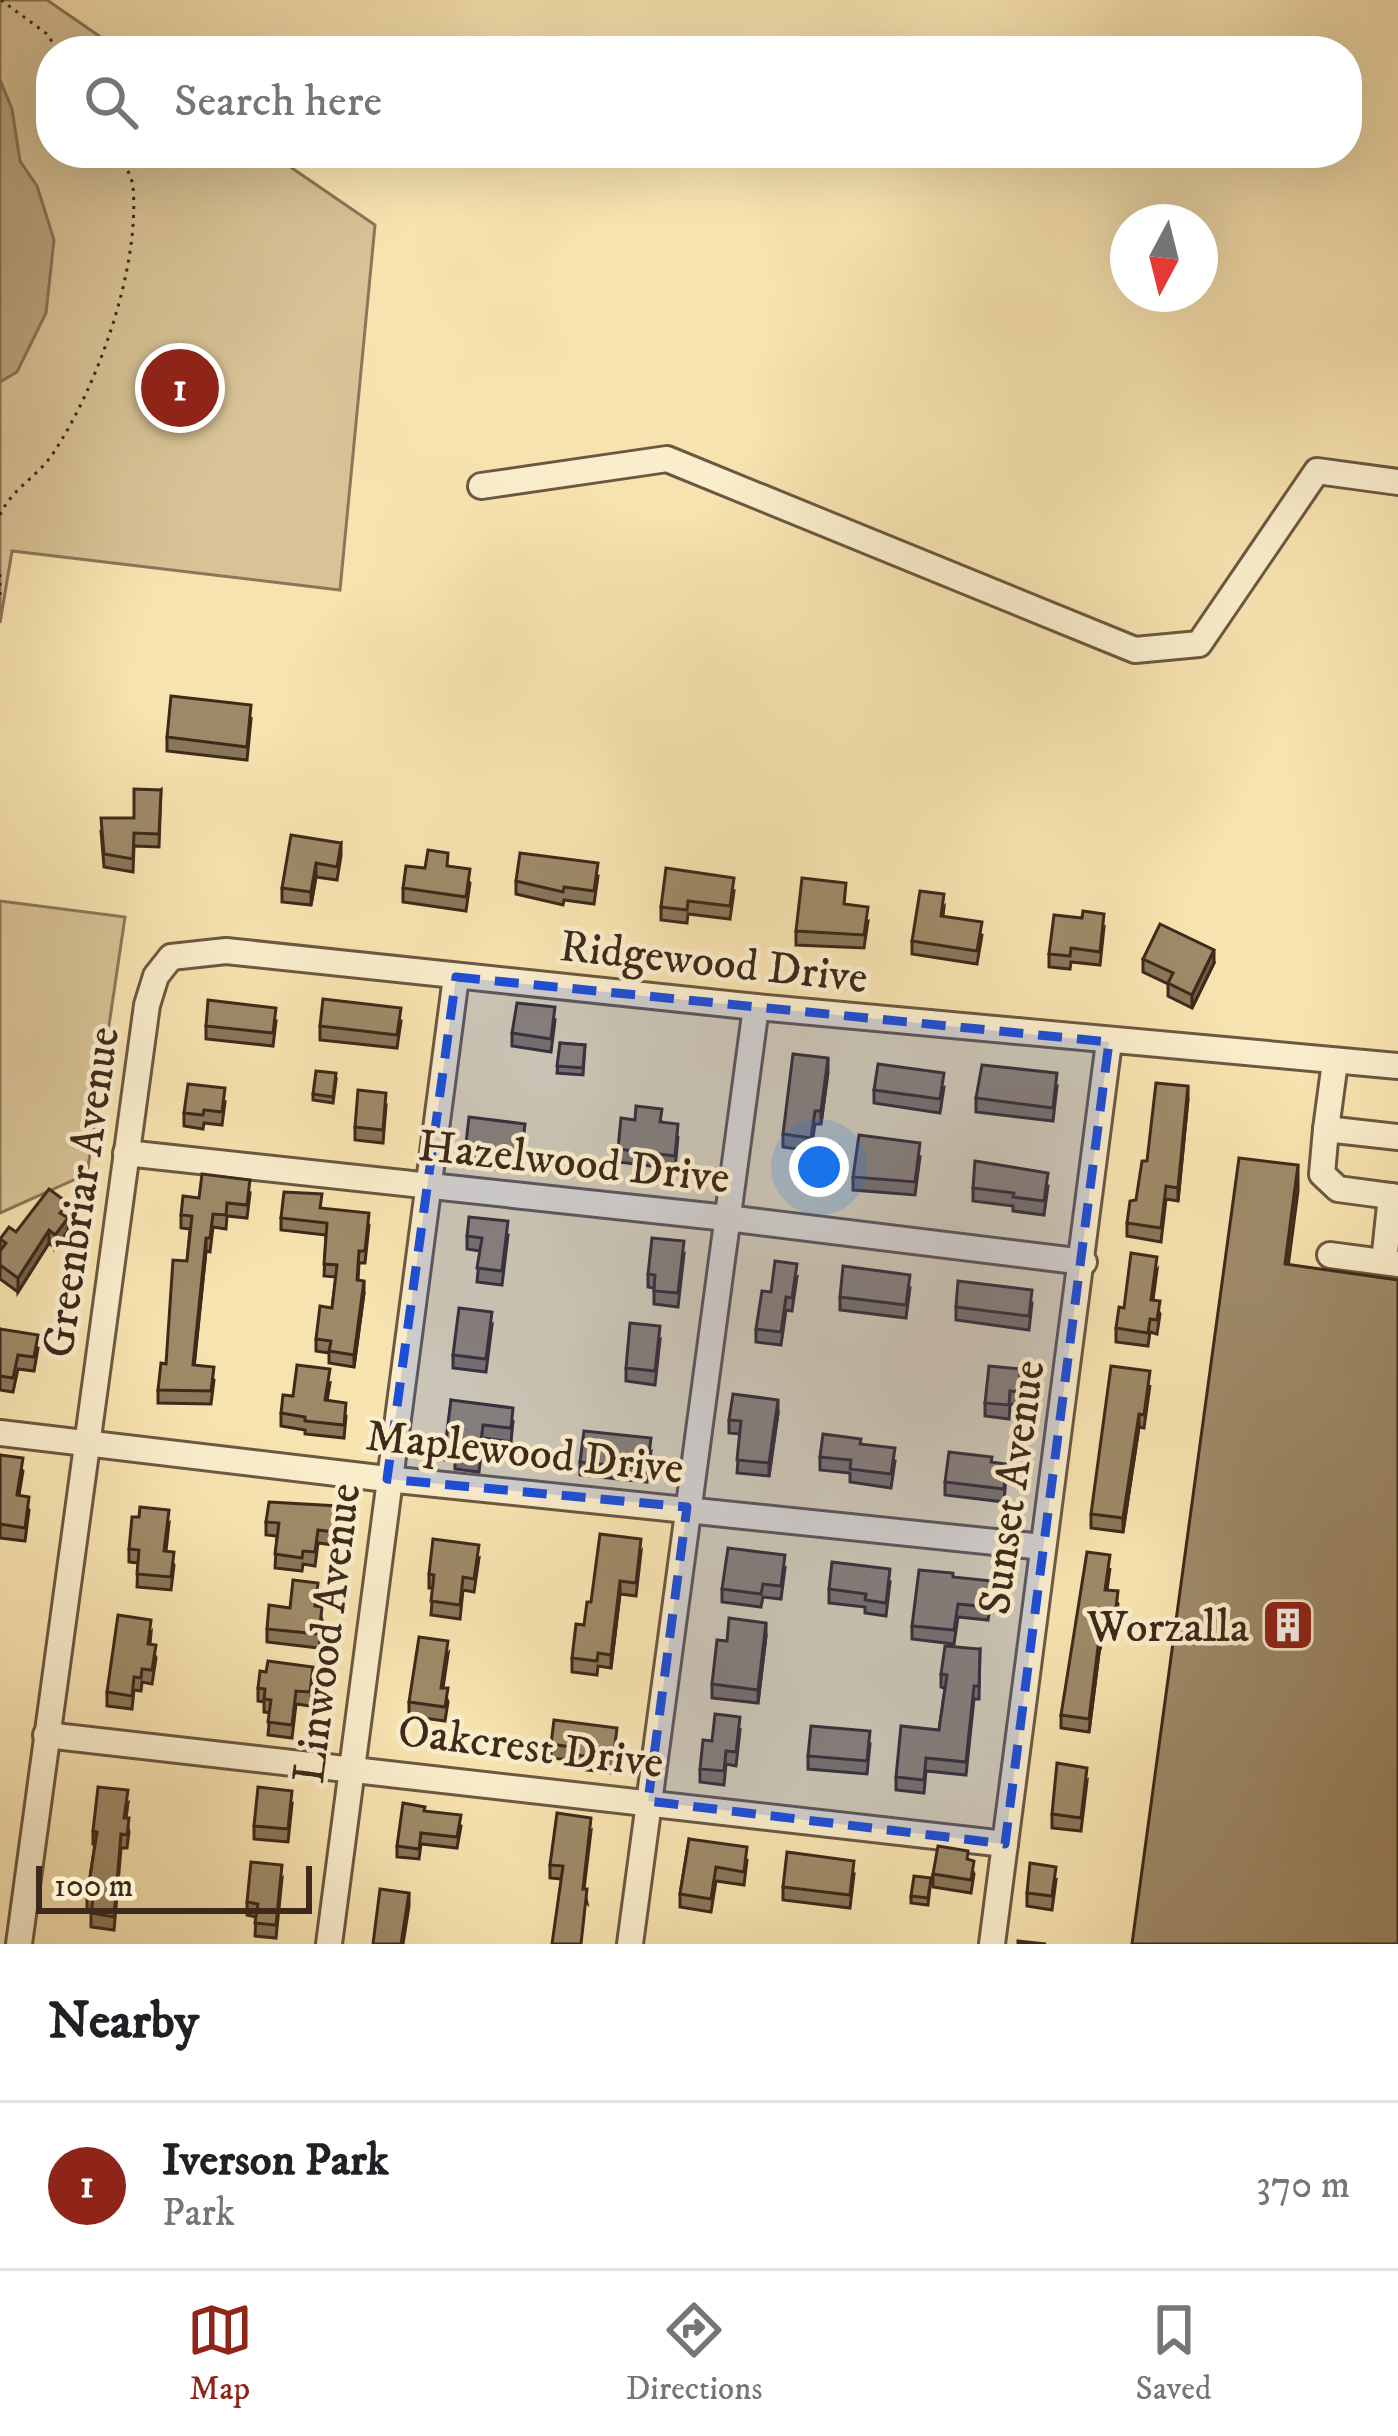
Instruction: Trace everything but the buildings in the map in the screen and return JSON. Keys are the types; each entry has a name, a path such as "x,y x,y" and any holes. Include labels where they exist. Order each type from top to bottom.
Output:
{"street":[{"path":"481,485 667,459 1135,650 1199,644 1317,470 1398,482"},
{"name":"Ridgewood Drive","path":"171,957 226,951 1109,1042 1398,1066"},
{"name":"Greenbriar Avenue","path":"20,1944 147,1005 156,976 171,957"},
{"name":"Linwood Avenue","path":"328,1944 456,977"},
{"path":"630,1944 756,1007"},
{"name":"Sunset Avenue","path":"992,1944 1109,1042"},
{"path":"1330,1256 1391,1263 1395,1197 1338,1190 1322,1174 1335,1062"},
{"path":"1326,1129 1398,1137"},
{"name":"Hazelwood Drive","path":"126,1153 1084,1262"},
{"name":"Maplewood Drive","path":"0,1433 387,1479 1043,1547"},
{"name":"Oakcrest Drive","path":"46,1735 1005,1844"}],"path":[{"path":"2,0 48,36"},
{"path":"0,502 52,457 79,407 121,298 133,183 126,168"},
{"path":"0,515 8,497"},
{"path":"0,574 0,598"}],"highlighted area":[{"path":"456,977 1109,1042 1005,1844 648,1801 687,1507 387,1479"}],"shaded area":[{"path":"0,0 47,0 99,36 36,36 36,168 292,168 375,225 340,590 12,551 0,623"},
{"path":"0,80 12,109 20,161 37,186 54,240 46,313 17,372 0,382"},
{"path":"0,901 125,917 87,1174 0,1213"}],"place":[{"name":"Iverson Park","path":"180,388"},
{"name":"Worzalla","path":"1288,1625"}]}
